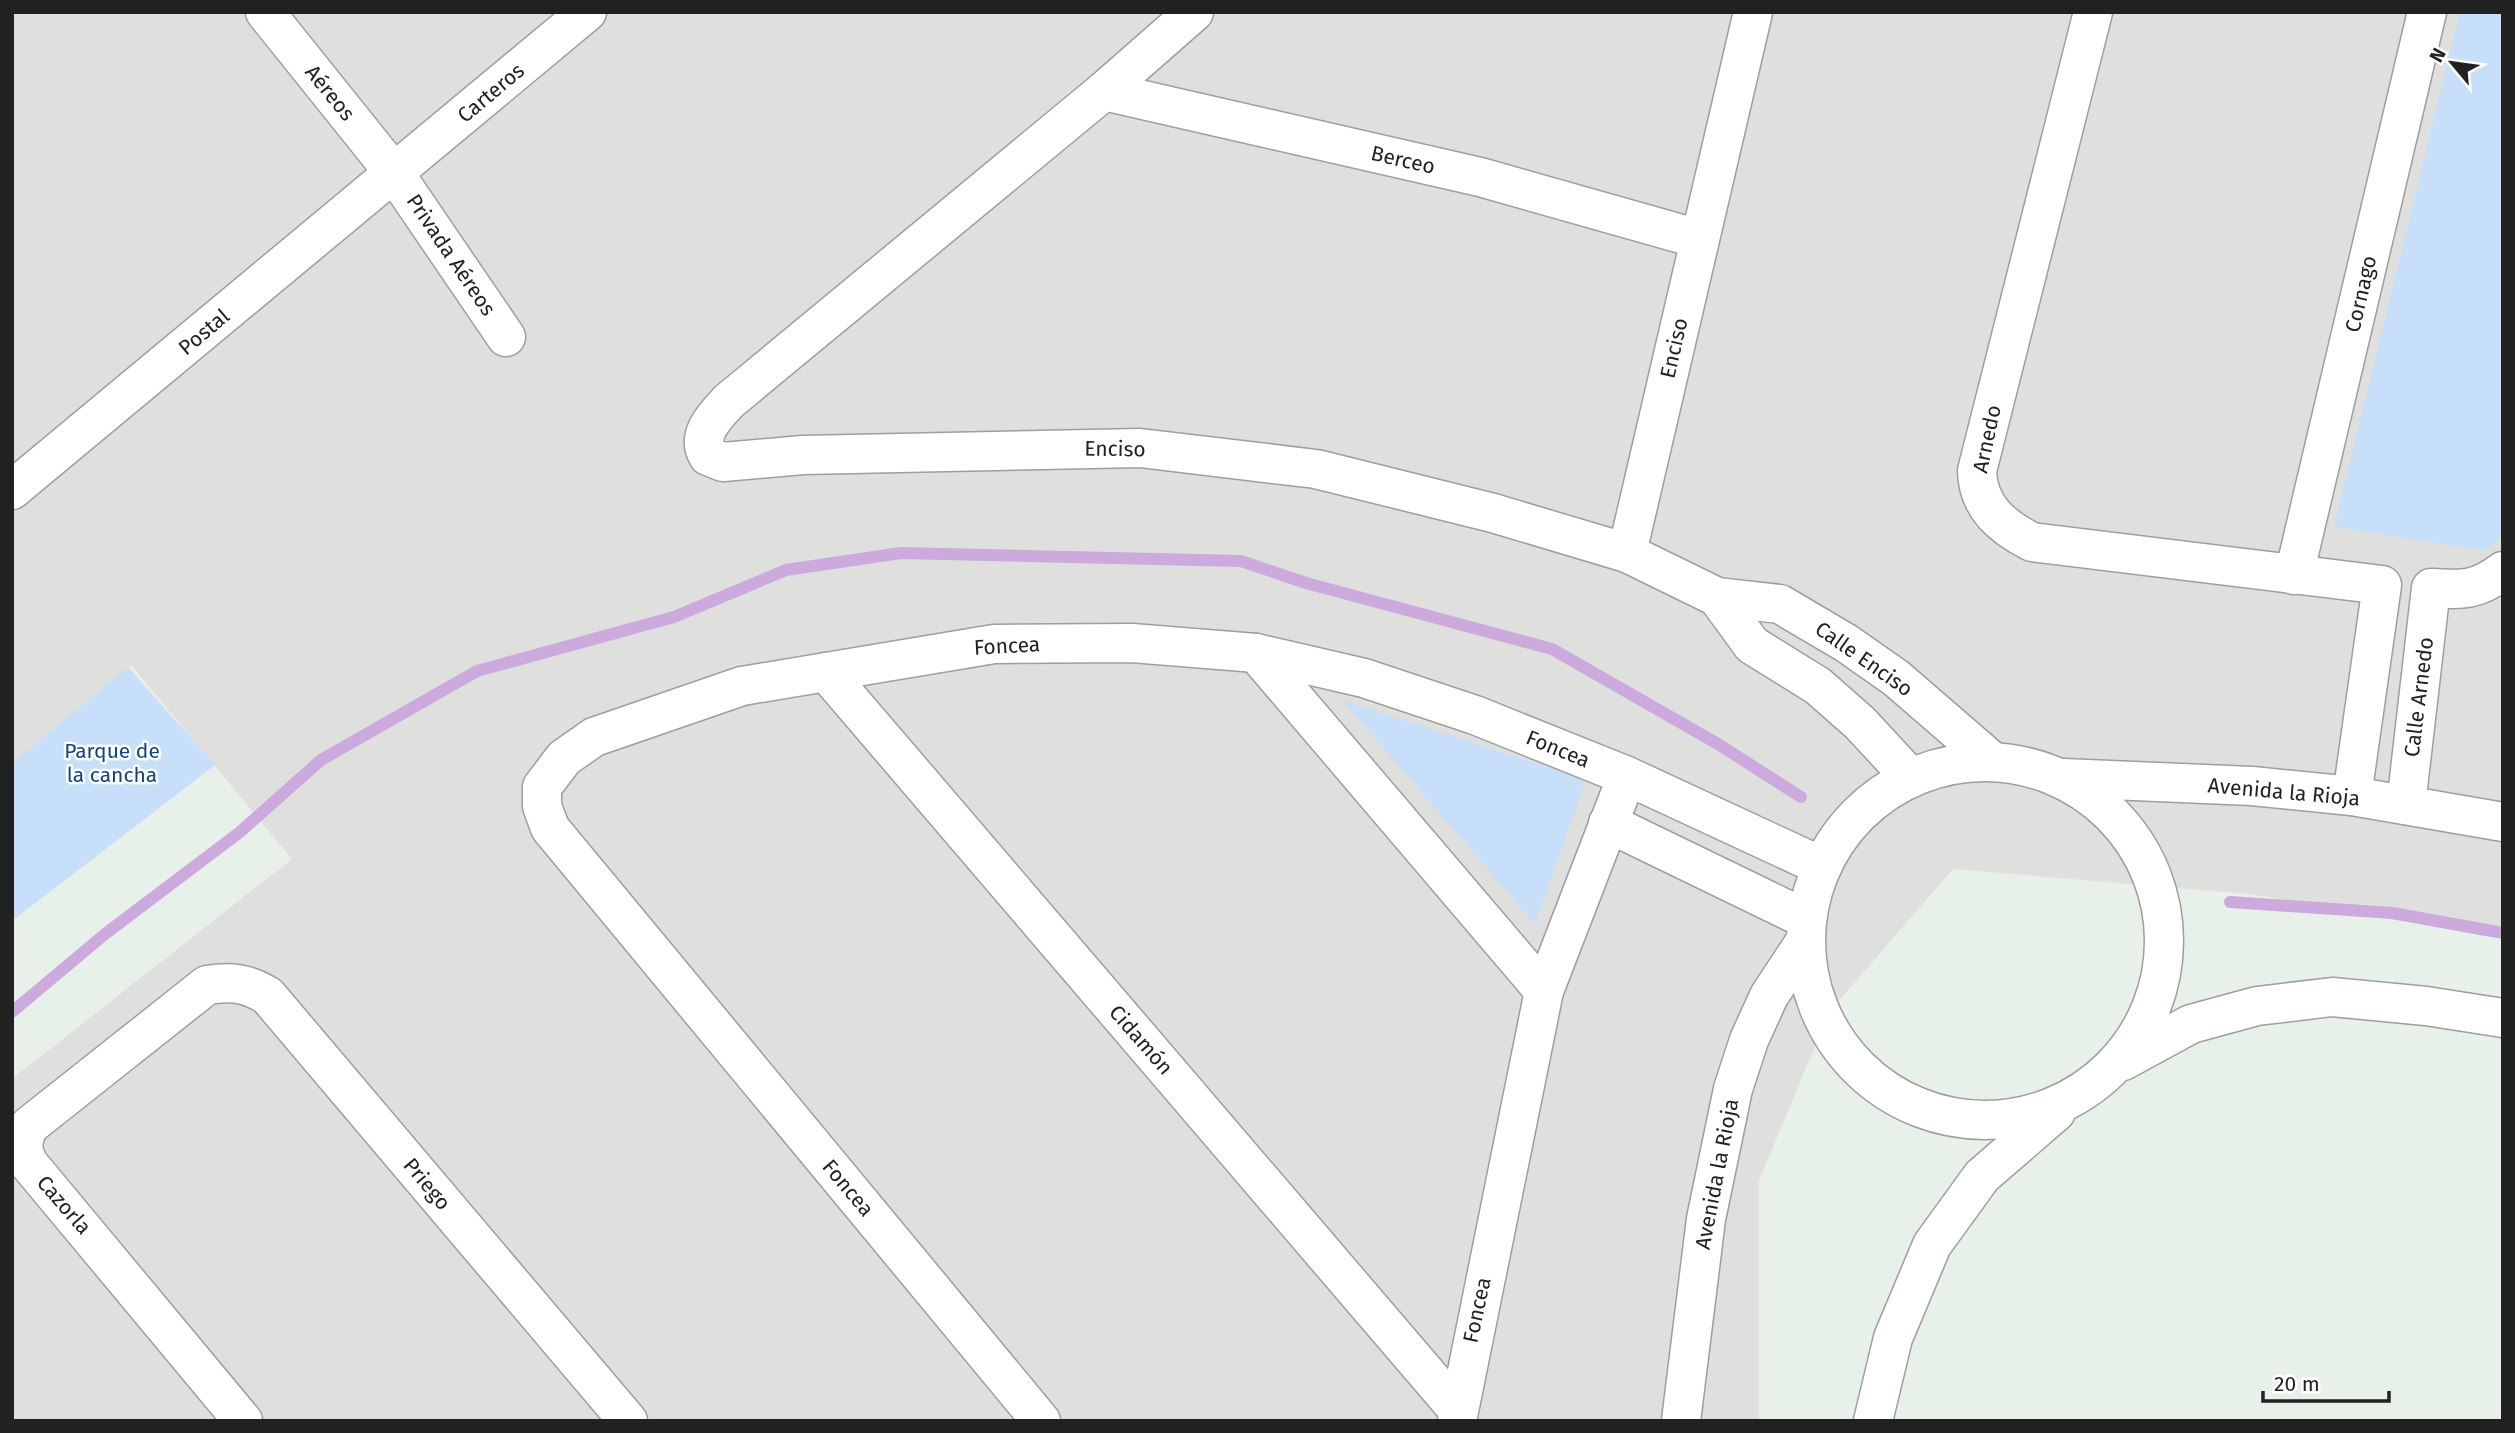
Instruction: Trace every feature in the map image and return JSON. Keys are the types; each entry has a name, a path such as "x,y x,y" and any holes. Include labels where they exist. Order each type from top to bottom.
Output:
{"street":[{"name":"Aéreos","path":"265,12 395,174"},
{"name":"Carteros","path":"395,174 587,12"},
{"name":"Enciso","path":"1194,12 1104,91 729,401 712,419 705,433 703,444 708,456 723,462 803,455 1140,448 1316,469 1493,513 1627,553 1753,12"},
{"name":"Arnedo","path":"2093,12 1977,471 1978,488 1988,508 2008,530 2032,542 2382,585 2352,796"},
{"name":"Cornago","path":"2294,575 2427,12"},
{"name":"Berceo","path":"1104,91 1480,177 1699,239"},
{"name":"Privada Aéreos","path":"395,174 506,337"},
{"name":"Postal","path":"12,490 395,174"},
{"name":"Calle Enciso","path":"1627,553 1717,597 1780,604 1835,636 1896,678 1992,761"},
{"name":"Calle Arnedo","path":"2406,805 2431,588 2460,590 2483,586 2503,571"},
{"name":"Calle Enciso","path":"1717,597 1752,645 1818,686 1860,723 1910,777"},
{"name":"Foncea","path":"1041,1421 550,828 542,806 542,787 551,772 594,737 742,685 994,644 1132,643 1256,653 1364,678 1475,715 1627,776 1544,991 1457,1415"},
{"path":"1256,653 1544,991"},
{"name":"Cidamón","path":"826,671 1457,1415"},
{"path":"2068,1101 2018,1119 1966,1121 1916,1109 1871,1082 1835,1043 1812,995 1805,931 1822,866 1843,830 1874,799 1910,777 1950,764 1992,761 2029,766 2063,778 2109,811 2143,855 2162,908 2163,964 2148,1018 2115,1065"},
{"path":"1627,776 1822,866"},
{"name":"Avenida la Rioja","path":"2063,778 2252,786 2352,796 2503,822"},
{"path":"1608,823 1805,931"},
{"name":"Avenida la Rioja","path":"1681,1421 1706,1219 1733,1089 1749,1040 1769,996 1805,931"},
{"name":"Priego","path":"207,985 228,982 250,985 268,996 628,1421"},
{"name":"Cazorla","path":"207,985 29,1126 23,1140 22,1152 29,1164 243,1421"},
{"path":"1873,1421 1893,1338 1932,1245 1982,1176 2068,1101 2115,1065 2191,1024 2257,1006 2332,998 2426,1006 2503,1018"}],"shaded area":[{"path":"12,12 2503,12 2503,937 2249,894 1953,869 1829,1012 1759,1181 1759,1421 12,1421 12,1079 292,859 131,665 12,763"}],"green space":[{"path":"2460,12 2503,12 2503,535 2486,551 2334,527"},
{"name":"Parque de la cancha","path":"128,667 215,765 12,921 12,763"},
{"path":"1342,700 1586,780 1535,924"}],"waterway":[{"path":"12,1012 105,934 240,832 321,760 477,671 674,617 786,570 901,553 1241,561 1306,583 1552,649 1718,744 1801,797"},
{"path":"2230,902 2392,913 2503,933"}]}
